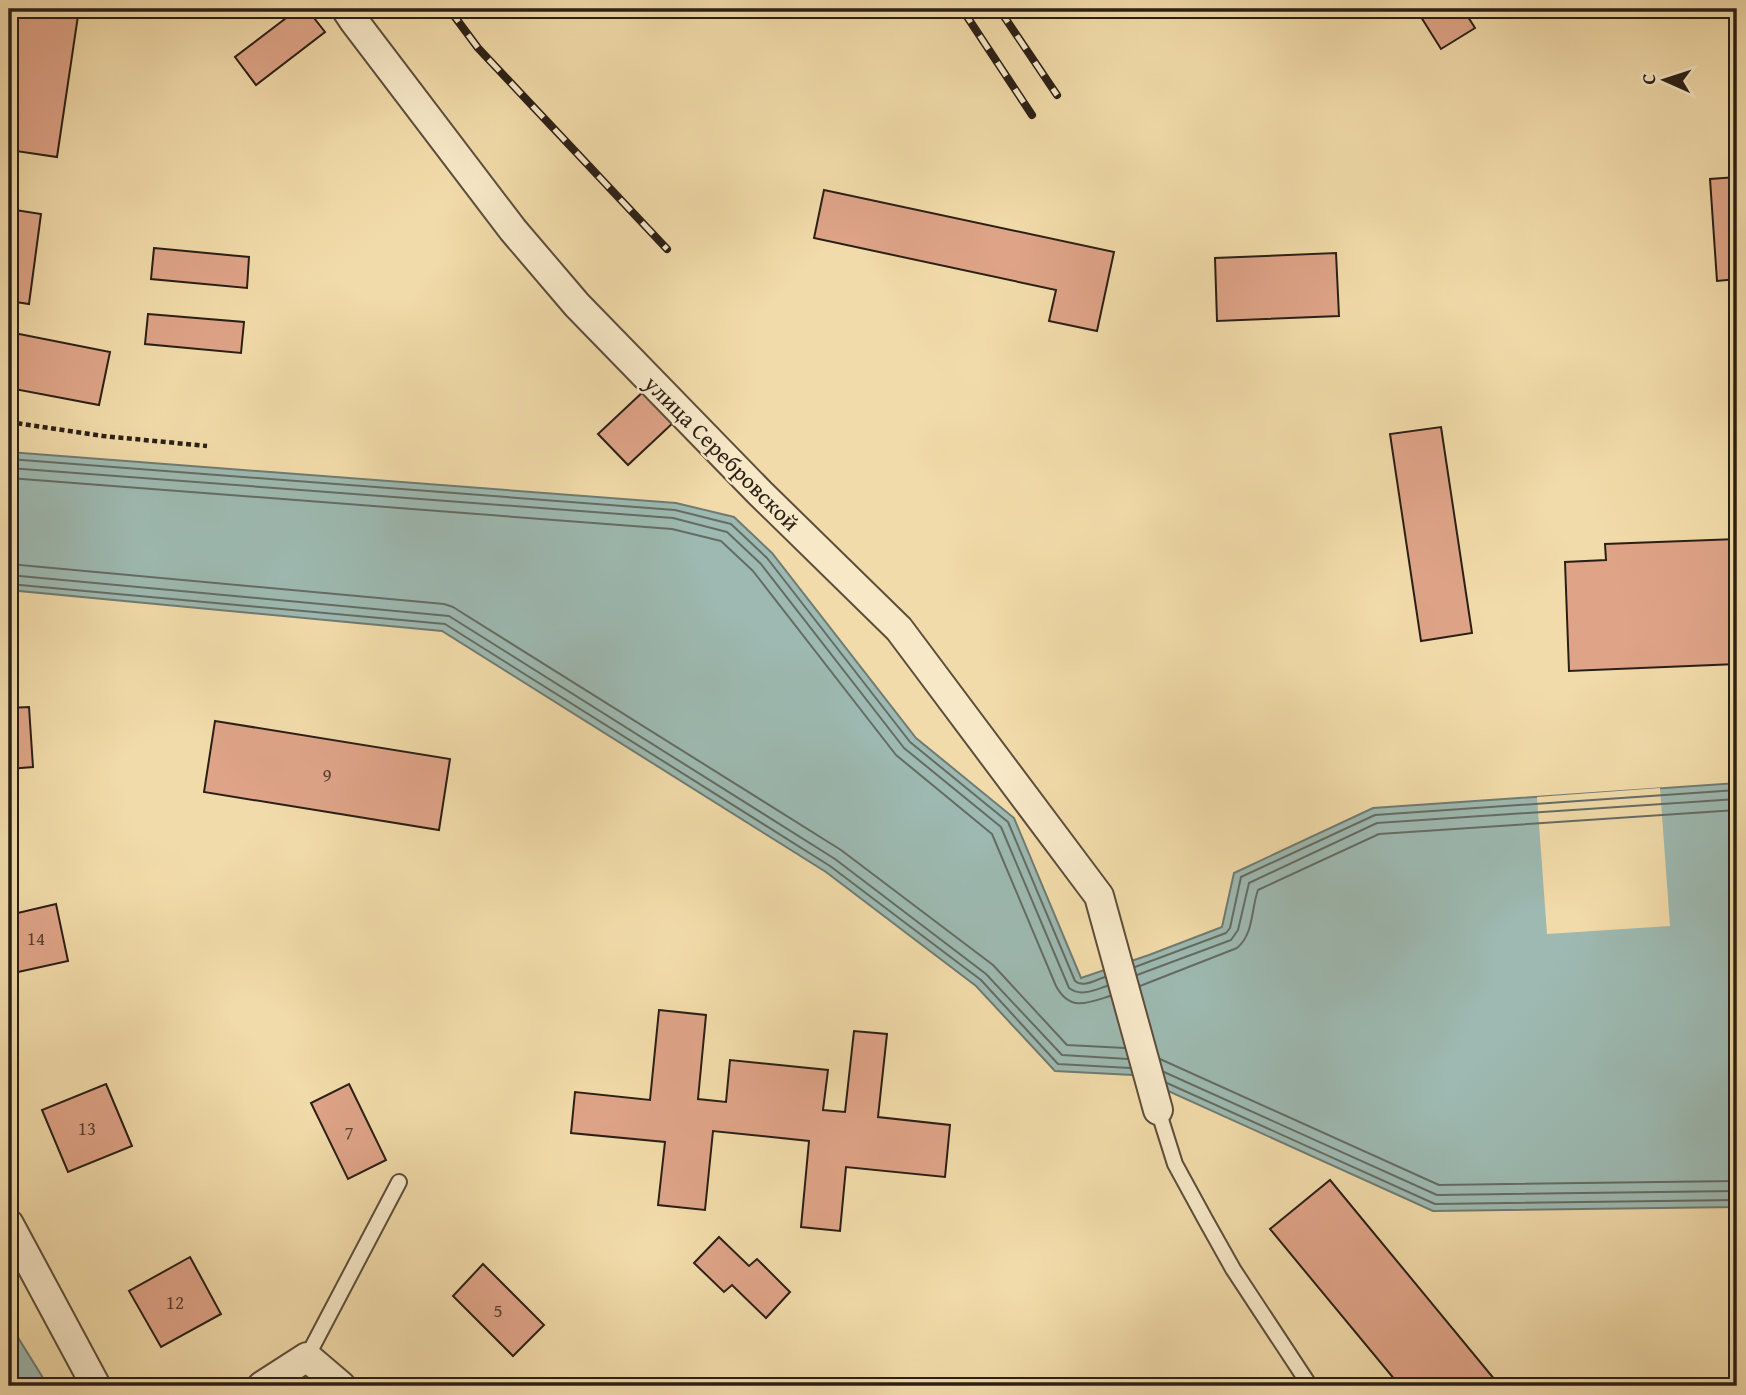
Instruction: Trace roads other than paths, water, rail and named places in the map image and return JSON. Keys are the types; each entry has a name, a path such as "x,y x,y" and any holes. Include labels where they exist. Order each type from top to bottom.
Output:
{"street":[{"name":"улица Серебровской","path":"346,9 513,230 578,305 760,493 899,629 1099,896 1158,1110"},
{"path":"9,1224 96,1386"},
{"path":"262,1386 307,1357 341,1386"}],"lane":[{"path":"1158,1110 1175,1164 1205,1219 1233,1269 1310,1386"},
{"path":"307,1357 399,1182"}],"water":[{"path":"9,452 676,503 734,517 772,553 916,738 1014,818 1081,978 1222,927 1234,873 1373,808 1737,783 1737,1207 1433,1211 1133,1075 1055,1071 976,986 826,872 442,631 9,590"},
{"path":"9,1323 48,1386 9,1386"}],"railway":[{"path":"449,9 478,48 667,249"},
{"path":"962,9 1032,115"},
{"path":"999,9 1057,95"}]}
